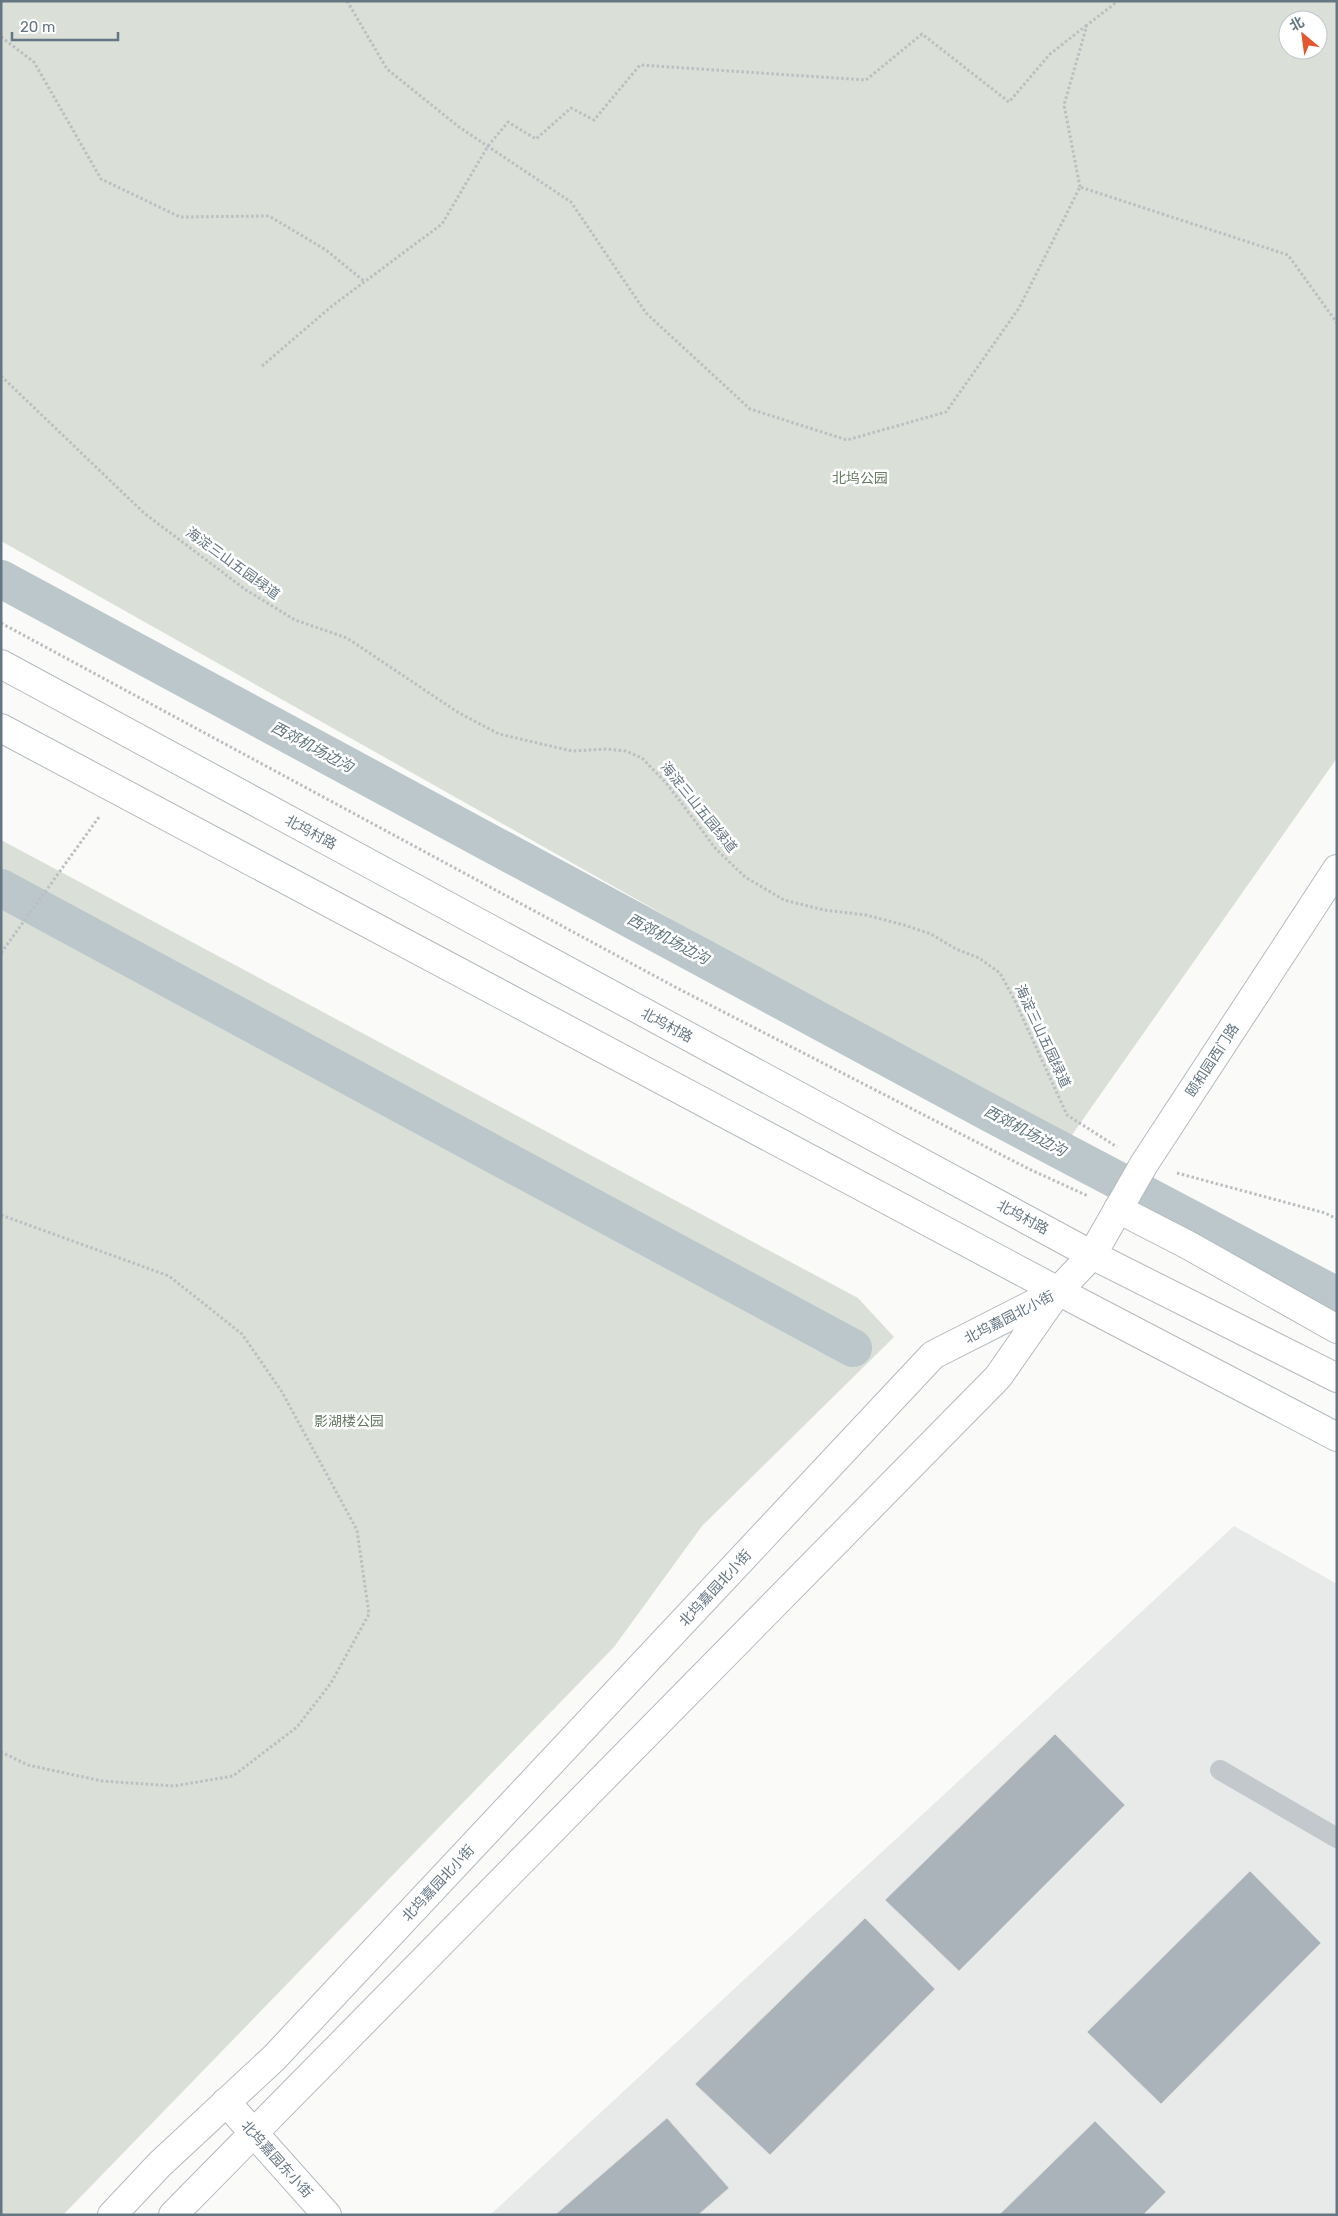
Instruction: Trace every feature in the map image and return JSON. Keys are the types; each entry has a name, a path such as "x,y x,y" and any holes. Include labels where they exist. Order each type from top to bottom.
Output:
{"street":[{"name":"北坞村路","path":"1,664 1092,1255 1337,1378"},
{"path":"1,728 1058,1291 1337,1437"},
{"name":"颐和园西门路","path":"1058,1291 1092,1255 1144,1164 1337,869"},
{"path":"1118,1210 1188,1245 1337,1329"},
{"name":"北坞嘉园北小街","path":"112,2215 160,2164 281,2050 933,1355 1058,1291"},
{"name":"北坞嘉园北小街","path":"173,2215 998,1378 1058,1291"},
{"name":"北坞嘉园东小街","path":"226,2102 328,2215"}],"lane":[{"path":"1220,1770 1337,1838"}],"path":[{"path":"347,1 387,69 459,127 571,202 646,314 750,410 847,440 946,412 1019,308 1080,187 1064,105 1087,26"},
{"path":"262,366 332,306 442,224 488,146 508,122 536,138 571,108 594,120 640,65 866,80 922,34 1008,102 1050,54 1118,1"},
{"path":"1,38 34,62 101,179 180,217 269,216 326,250 365,282"},
{"path":"1080,187 1288,255 1337,323"},
{"name":"海淀三山五园绿道","path":"1,376 144,513 246,590 286,615 347,638 459,713 499,734 572,751 606,749 626,751 642,758 667,784 716,849 745,876 784,900 824,910 866,915 904,925 931,934 986,963 1000,973 1067,1115 1144,1164 1325,1213 1337,1219"},
{"path":"1,623 677,988 1029,1169 1118,1210"},
{"path":"1,953 118,791"},
{"path":"1,1215 169,1276 242,1334 282,1392 357,1530 369,1614 332,1683 297,1727 233,1776 174,1786 102,1781 28,1765 1,1752"}],"shaded area":[{"path":"1234,1526 1337,1584 1337,2215 490,2215"}],"green space":[{"name":"北坞公园","path":"1,1 1337,1 1337,758 1067,1142 1,541"},
{"name":"影湖楼公园","path":"1,840 858,1298 894,1337 702,1526 614,1647 63,2215 1,2215"}],"building":[{"path":"1055,1734 1125,1805 959,1971 885,1900"},
{"path":"1250,1871 1321,1943 1161,2104 1087,2032"},
{"path":"865,1918 935,1989 770,2155 695,2084"},
{"path":"667,2118 729,2188 698,2215 555,2215"},
{"path":"1095,2121 1166,2192 1143,2215 999,2215"}],"waterway":[{"name":"西郊机场边沟","path":"1,579 992,1114 1337,1296"},
{"path":"1,888 853,1348"}]}
